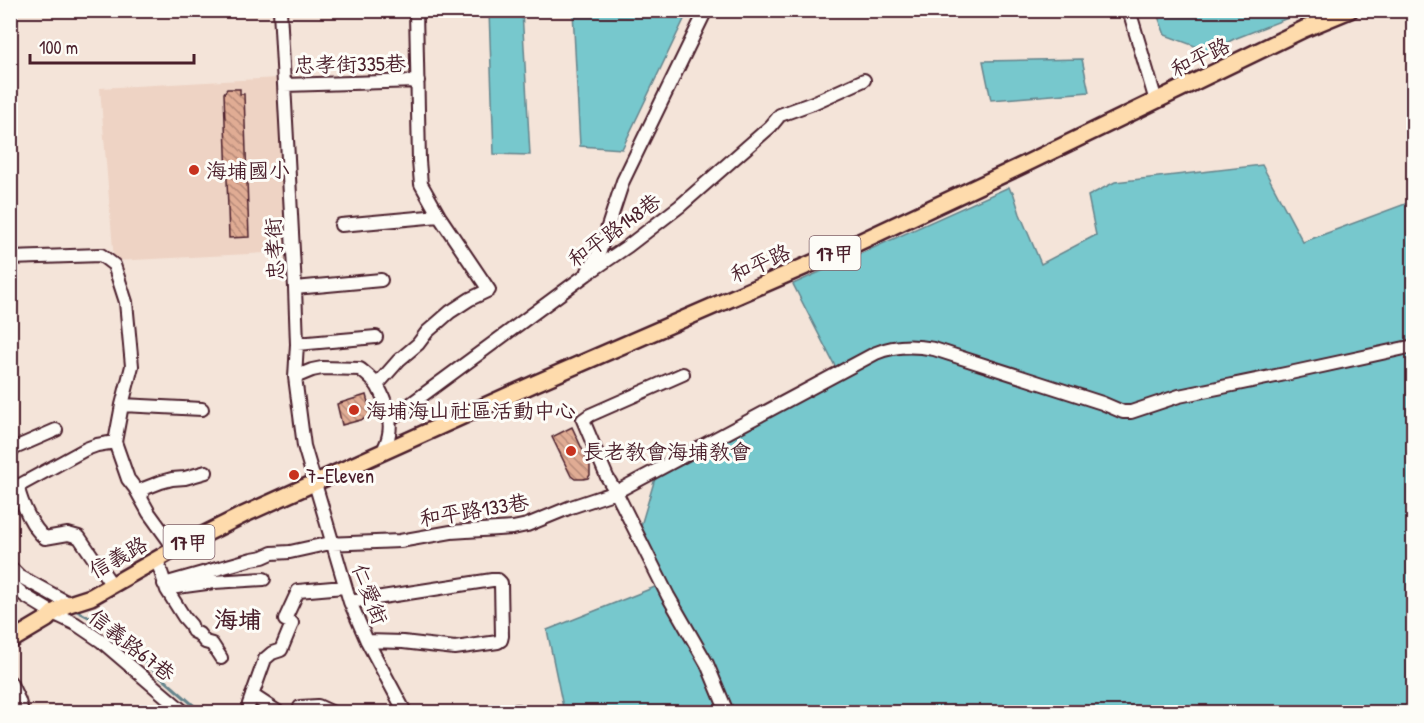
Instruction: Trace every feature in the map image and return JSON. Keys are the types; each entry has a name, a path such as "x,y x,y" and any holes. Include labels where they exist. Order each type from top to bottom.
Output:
{"main road":[{"name":"和平路","path":"314,484 536,383 838,252 1304,29 1350,10"},
{"name":"信義路","path":"10,641 62,608 91,597 174,549 314,484"}],"street":[{"name":"忠孝街","path":"280,10 295,288 297,345 295,377 304,446 314,484"},
{"path":"377,385 399,360 418,345 428,332 450,312 489,290 439,216 421,184 418,161 416,10"},
{"path":"587,274 600,251 623,181 706,10"},
{"path":"1129,10 1156,101"},
{"name":"和平路148巷","path":"389,420 680,206 771,126 780,115 864,80"},
{"name":"忠孝街335巷","path":"284,85 418,81"},
{"path":"341,225 439,216"},
{"path":"10,258 101,255 114,265 126,302 132,366 114,442 124,471 174,549"},
{"path":"295,288 381,280"},
{"path":"297,345 376,337"},
{"name":"和平路133巷","path":"166,587 272,554 332,544 400,541 451,532 526,525 616,492 876,353 898,346 934,349 1123,412 1131,412 1179,396 1413,346"},
{"path":"295,377 322,368 360,369 377,385 385,402 390,431 388,442 382,453"},
{"path":"683,374 583,420 607,477 668,596 707,664 727,712"},
{"path":"122,405 202,409"},
{"path":"10,450 56,430"},
{"path":"112,585 79,537 68,534 45,538 39,534 23,504 18,488 86,449 114,442"},
{"path":"141,499 143,489 160,482 206,472"},
{"name":"仁愛街","path":"314,484 344,587 367,641 405,712"},
{"path":"157,560 166,587 184,617 191,624 193,631 199,634 205,642 212,644 221,658"},
{"path":"10,567 62,608"},
{"path":"166,587 264,579"},
{"path":"350,602 492,580 498,580 501,583 502,636 498,642 455,648 403,642 367,641"},
{"path":"10,583 25,596 62,608"},
{"path":"278,712 250,699 265,659 281,650 292,623 285,620 295,595 298,591 344,587"},
{"path":"10,599 25,596"},
{"name":"信義路67巷","path":"62,608 76,624 101,641 184,712"},
{"path":"10,682 22,712"},
{"path":"300,707 318,706 331,712"}],"shaded area":[{"name":"海埔國小","path":"278,78 285,252 114,261 100,88"}],"water":[{"path":"489,11 522,11 530,155 494,154"},
{"path":"573,11 688,11 622,149 580,146"},
{"path":"1156,11 1306,11 1234,39 1207,53 1206,50 1165,35"},
{"path":"1082,59 1089,92 991,100 983,61"},
{"path":"1262,165 1303,242 1413,201 1413,712 564,712 547,630 665,583 640,529 656,475 839,374 793,284 1009,187 1041,264 1096,235 1088,196 1115,182"}],"building":[{"path":"227,89 240,89 240,94 244,94 249,237 229,238 224,93"},
{"name":"海埔海山社區活動中心","path":"366,395 372,417 342,425 337,404"},
{"name":"長老教會海埔教會","path":"572,427 590,466 588,478 575,479 571,476 552,437"}],"waterway":[{"path":"71,608 100,623 201,712"}],"place":[{"name":"海埔國小","path":"194,170"},
{"name":"海埔海山社區活動中心","path":"354,410"},
{"name":"長老教會海埔教會","path":"571,451"},
{"name":"7-Eleven","path":"294,475"}],"district":[{"name":"海埔","path":"238,619"}]}
